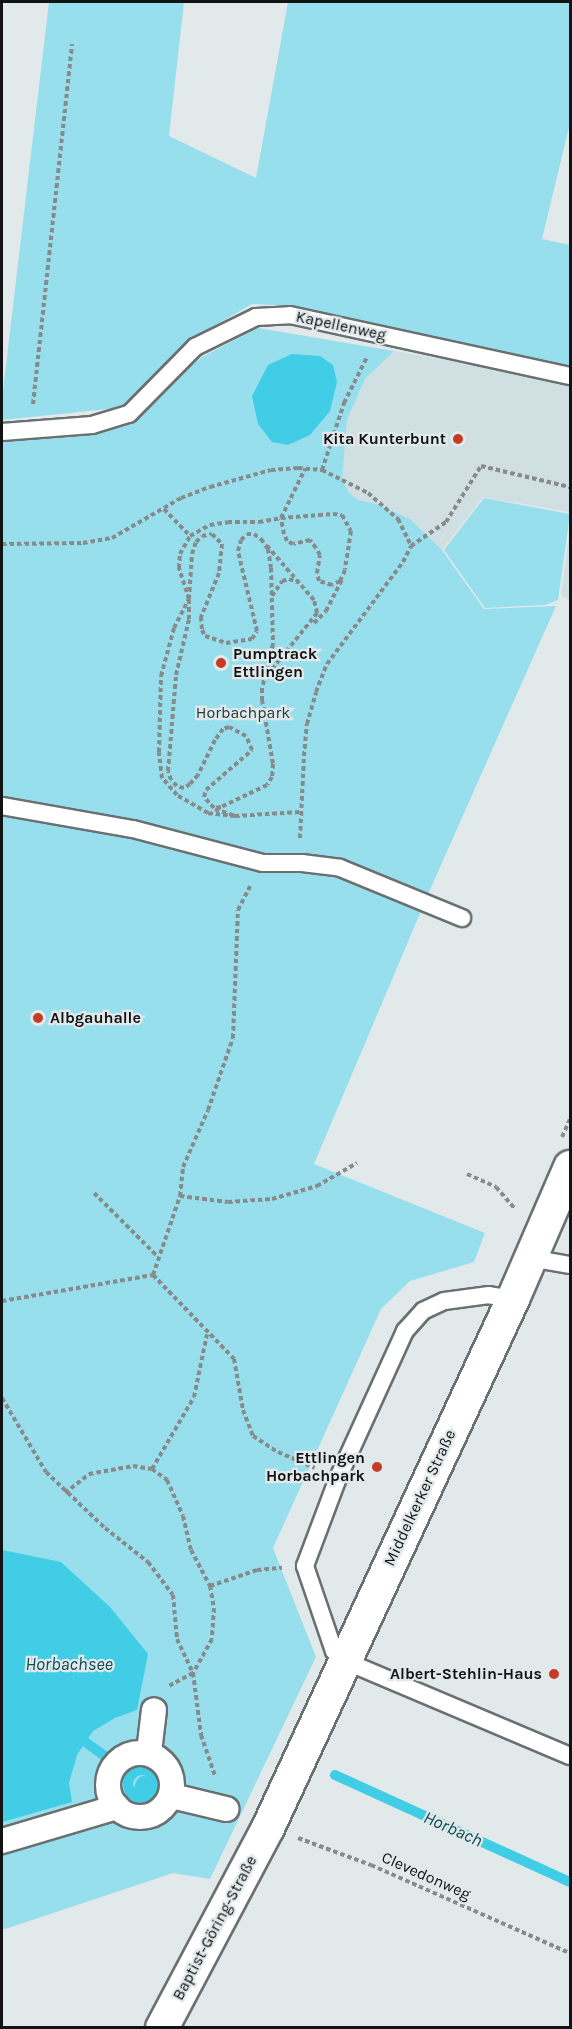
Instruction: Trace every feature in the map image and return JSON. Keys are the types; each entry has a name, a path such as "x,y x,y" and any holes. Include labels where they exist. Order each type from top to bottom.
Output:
{"street":[{"name":"Middelkerker Straße","path":"268,1828 513,1299 570,1167"},
{"path":"149,1752 154,1710"},
{"path":"149,1752 163,1761 170,1771 174,1783 172,1796 165,1805 140,1818 129,1816 117,1807 108,1793 107,1784 117,1765 127,1755 149,1752"},
{"path":"172,1796 226,1809"},
{"path":"2,1841 117,1807"},
{"name":"Baptist-Göring-Straße","path":"162,2028 268,1828"}],"lane":[{"name":"Kapellenweg","path":"2,432 92,425 129,414 195,346 256,317 290,315 570,376"},
{"path":"2,806 133,829 263,863 302,863 340,868 462,918"},
{"path":"530,1258 570,1265"},
{"path":"513,1299 489,1295 444,1301 423,1311 405,1330 338,1478 305,1566 334,1651 345,1661 570,1756"}],"path":[{"path":"30,429 72,44"},
{"path":"322,470 345,403 379,334"},
{"path":"302,863 300,812 307,724 316,692 327,664 403,562 411,546 446,522 482,466 570,487"},
{"path":"305,469 281,518 287,541 293,544 310,540 320,555 317,573 319,581 332,585 340,581 345,570"},
{"path":"2,544 83,543 112,538 181,498 239,477 271,470 305,469 322,470 350,482 382,504 398,519 411,546"},
{"path":"164,509 190,536"},
{"path":"262,688 272,669 326,611 340,586 351,531 342,515 210,525 190,536 183,545 179,568 189,599 174,628 161,676 160,768 167,787 208,813 235,816 300,812"},
{"path":"235,816 214,808 204,797 206,790 252,750 246,736 229,727 223,729 190,784 184,788 177,786 171,780 168,771 176,675 185,646 189,619 192,554 196,542 202,536 212,534 222,544 223,554 219,573 201,617 202,630 212,641 226,643 252,639 256,631 257,623 238,551 241,540 247,534 254,534 261,539 314,600 317,613 302,635"},
{"path":"214,808 221,807 267,785 272,777 273,764 262,688 273,644 272,596 268,549 261,539"},
{"path":"272,596 277,585 289,579 305,588"},
{"path":"153,1275 157,1256 180,1196 183,1167 208,1110 233,1038 238,910 263,863"},
{"path":"180,1196 228,1202 272,1199 317,1186 357,1163"},
{"path":"466,1174 496,1187 524,1219"},
{"path":"94,1193 157,1256"},
{"path":"2,1301 153,1275"},
{"path":"153,1275 234,1359 243,1410 253,1436 278,1452 338,1478"},
{"path":"152,1469 194,1397 208,1334"},
{"path":"2,1401 46,1473 66,1493 148,1562 172,1595 177,1639 193,1673 201,1735 226,1809"},
{"path":"66,1493 89,1474 133,1466 152,1469 167,1480 183,1516 191,1550 210,1586 214,1608 212,1639 193,1673 156,1696 154,1710"},
{"path":"210,1586 257,1570 305,1566"},
{"name":"Clevedonweg","path":"268,1828 371,1865 570,1953"}],"shaded area":[{"name":"Kita Kunterbunt","path":"394,351 513,372 570,385 570,512 483,497 442,550 410,519 377,504 358,500 350,494 342,480 347,420 365,379"},
{"path":"570,528 570,600 561,596"}],"green space":[{"path":"49,2 184,2 169,136 256,178 288,2 570,2 570,123 542,239 570,245 570,368 290,306 252,304 193,338 127,407 2,420 2,399"},
{"name":"Horbachpark","path":"258,328 394,351 365,379 347,420 342,480 350,494 358,500 377,504 410,519 442,550 484,609 556,606 429,892 314,1164 485,1233 474,1262 410,1281 381,1309 273,1548 316,1657 210,1879 173,1873 2,1930 2,432 129,414 202,357"},
{"path":"484,498 570,514 558,600 545,605 485,608 444,550"}],"water":[{"path":"292,354 320,356 333,365 337,382 330,411 310,435 288,445 272,442 258,424 252,396 268,365"},
{"name":"Horbachsee","path":"2,1550 61,1562 110,1607 148,1654 137,1710 115,1718 93,1731 77,1755 69,1783 72,1802 2,1822"}],"waterway":[{"path":"84,1741 131,1775"},
{"path":"142,1770 152,1774 156,1784 152,1794 142,1798 132,1794 128,1784 132,1774 142,1770"},
{"name":"Horbach","path":"335,1775 570,1882"},
{"path":"142,1780 146,1784 142,1788 138,1784 142,1780"}],"place":[{"name":"Kita Kunterbunt","path":"458,439"},
{"name":"Pumptrack Ettlingen","path":"221,663"},
{"name":"Albgauhalle","path":"38,1018"},
{"name":"Ettlingen Horbachpark","path":"377,1467"},
{"name":"Albert-Stehlin-Haus","path":"554,1674"}]}
